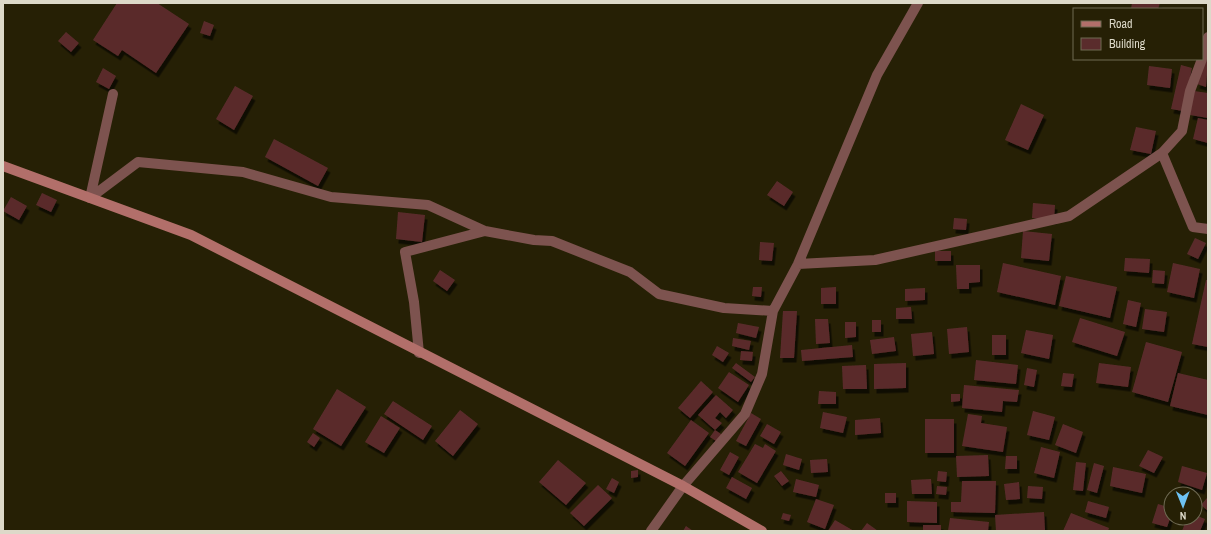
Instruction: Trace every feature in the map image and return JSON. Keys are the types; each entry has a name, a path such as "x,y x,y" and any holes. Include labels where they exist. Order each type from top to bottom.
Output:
{"main road":[{"path":"3,166 191,235 419,353 683,486 762,531"}],"street":[{"path":"651,531 683,486 745,414 762,374 773,311 798,264 877,75 918,3"},
{"path":"1203,54 1208,37"},
{"path":"798,264 875,260 1069,216 1162,153 1182,131 1190,91 1201,60"},
{"path":"90,198 113,94"},
{"path":"1162,153 1193,227 1208,229"},
{"path":"90,198 138,162 193,166 243,172 331,197 428,205 485,231 534,240 552,241 630,272 659,294 724,308 773,311"},
{"path":"419,353 414,302 405,252 485,231"}],"building":[{"path":"117,3 157,3 189,24 156,73 122,50 118,56 93,40"},
{"path":"1132,3 1160,3 1158,8 1131,8"},
{"path":"204,21 214,25 210,36 200,33"},
{"path":"66,32 79,43 71,52 58,41"},
{"path":"1205,60 1208,61 1206,87 1197,84"},
{"path":"1181,65 1192,68 1183,111 1171,109"},
{"path":"1149,66 1172,69 1170,88 1147,85"},
{"path":"103,68 116,76 109,89 96,82"},
{"path":"235,86 253,96 234,130 216,119"},
{"path":"1194,91 1208,93 1208,118 1190,115"},
{"path":"1021,104 1044,115 1028,150 1005,140"},
{"path":"1198,118 1208,120 1208,143 1193,139"},
{"path":"1136,127 1156,131 1151,154 1130,150"},
{"path":"274,139 328,168 318,186 265,157"},
{"path":"777,181 793,192 784,206 767,195"},
{"path":"42,193 57,200 51,212 36,205"},
{"path":"11,197 27,206 19,220 3,211"},
{"path":"1033,203 1055,205 1054,220 1032,218"},
{"path":"398,212 425,215 422,242 396,239"},
{"path":"954,218 967,219 966,230 953,229"},
{"path":"1023,231 1052,234 1049,261 1021,258"},
{"path":"1195,238 1206,243 1198,259 1187,254"},
{"path":"760,242 774,243 772,261 759,260"},
{"path":"935,251 951,251 951,261 935,261"},
{"path":"1125,258 1150,259 1149,273 1124,271"},
{"path":"1003,263 1061,276 1055,305 997,292"},
{"path":"1173,263 1200,269 1194,298 1167,292"},
{"path":"956,265 980,265 980,282 969,283 969,289 957,289"},
{"path":"440,270 455,280 447,291 433,281"},
{"path":"1153,270 1165,271 1164,284 1152,283"},
{"path":"1066,276 1117,287 1110,318 1059,306"},
{"path":"1206,280 1208,280 1208,347 1192,344"},
{"path":"753,287 762,287 761,297 752,296"},
{"path":"836,287 836,304 821,304 821,288"},
{"path":"925,288 925,300 905,301 905,289"},
{"path":"1128,300 1141,303 1136,327 1123,324"},
{"path":"911,307 912,319 896,319 896,308"},
{"path":"1145,309 1167,312 1164,332 1142,329"},
{"path":"783,311 797,311 794,358 780,358"},
{"path":"1080,318 1125,332 1117,356 1072,342"},
{"path":"815,319 828,319 830,343 816,344"},
{"path":"872,320 881,320 881,332 872,332"},
{"path":"845,322 856,322 856,337 845,338"},
{"path":"738,323 759,327 756,338 736,333"},
{"path":"967,327 969,352 949,354 947,329"},
{"path":"1026,330 1053,335 1049,359 1021,353"},
{"path":"932,332 934,354 913,356 911,334"},
{"path":"992,335 1006,335 1006,355 992,355"},
{"path":"894,337 896,351 872,354 870,340"},
{"path":"733,338 751,341 749,350 732,346"},
{"path":"1146,342 1182,352 1168,402 1132,392"},
{"path":"852,345 853,357 802,361 801,350"},
{"path":"717,346 729,353 723,362 712,355"},
{"path":"741,351 753,352 752,361 740,360"},
{"path":"976,360 1018,365 1016,384 974,380"},
{"path":"736,363 755,377 751,382 732,368"},
{"path":"906,363 906,388 874,389 874,364"},
{"path":"1099,363 1131,367 1128,387 1096,383"},
{"path":"866,365 867,389 843,389 842,366"},
{"path":"1027,368 1037,370 1034,387 1024,385"},
{"path":"729,372 749,385 738,402 718,388"},
{"path":"1063,373 1074,374 1072,387 1061,386"},
{"path":"1178,373 1208,380 1208,415 1170,406"},
{"path":"701,381 713,392 690,418 678,408"},
{"path":"964,385 1019,390 1017,402 1003,401 1002,412 962,408"},
{"path":"337,389 366,407 341,446 313,429"},
{"path":"819,391 836,392 836,404 818,404"},
{"path":"951,394 960,394 960,401 951,402"},
{"path":"716,395 733,410 726,418 720,412 715,418 722,423 715,430 698,415"},
{"path":"393,401 432,426 423,440 384,414"},
{"path":"460,410 478,424 453,456 435,441"},
{"path":"1033,411 1055,417 1049,440 1027,435"},
{"path":"823,412 847,417 843,433 820,428"},
{"path":"751,413 761,419 746,446 736,441"},
{"path":"968,414 982,416 981,423 1007,427 1003,452 962,446"},
{"path":"381,416 400,428 384,453 365,442"},
{"path":"880,418 881,433 855,435 855,420"},
{"path":"925,419 954,419 954,453 925,453"},
{"path":"691,420 709,433 685,466 667,453"},
{"path":"767,424 781,432 774,444 760,436"},
{"path":"1063,424 1083,432 1076,453 1055,445"},
{"path":"715,430 724,436 719,443 710,437"},
{"path":"313,433 320,438 314,447 307,442"},
{"path":"755,444 763,448 765,444 776,451 757,483 738,472"},
{"path":"1041,447 1060,452 1054,478 1034,473"},
{"path":"1148,450 1163,457 1154,473 1139,466"},
{"path":"730,452 739,457 729,475 720,470"},
{"path":"786,454 802,459 799,470 783,465"},
{"path":"988,455 989,476 957,477 956,456"},
{"path":"1006,456 1017,456 1017,469 1005,469"},
{"path":"827,459 828,472 811,473 810,460"},
{"path":"558,460 586,483 566,505 539,482"},
{"path":"1076,462 1086,463 1083,491 1073,490"},
{"path":"1094,463 1104,466 1097,493 1087,490"},
{"path":"1182,466 1207,473 1203,487 1190,486 1178,482"},
{"path":"1113,467 1146,474 1142,493 1110,486"},
{"path":"638,470 638,477 631,478 631,471"},
{"path":"781,471 789,481 782,486 774,476"},
{"path":"938,471 947,472 946,482 937,481"},
{"path":"732,477 752,488 746,499 726,488"},
{"path":"612,478 619,482 614,493 606,489"},
{"path":"796,479 819,485 816,497 793,492"},
{"path":"931,479 932,494 912,494 911,480"},
{"path":"962,481 996,481 995,513 951,512 951,502 961,502"},
{"path":"1019,482 1020,499 1006,500 1004,484"},
{"path":"598,485 612,498 584,526 570,513"},
{"path":"937,486 947,487 946,495 936,494"},
{"path":"1028,486 1043,487 1042,499 1027,498"},
{"path":"885,493 896,493 896,503 885,503"},
{"path":"1207,498 1208,499 1208,511 1203,507 1203,503"},
{"path":"816,499 834,505 825,529 807,522"},
{"path":"907,501 937,502 937,523 907,522"},
{"path":"1088,501 1109,507 1106,518 1085,512"},
{"path":"1158,504 1163,506 1163,526 1152,523"},
{"path":"1044,512 1045,531 996,531 995,515"},
{"path":"783,513 791,515 789,521 781,519"},
{"path":"1071,513 1109,528 1108,531 1063,531"},
{"path":"950,518 989,522 988,531 948,531"},
{"path":"835,520 854,531 828,531"},
{"path":"867,523 878,531 861,531"},
{"path":"923,525 941,525 941,531 923,531"},
{"path":"686,526 693,531 683,531"},
{"path":"1184,526 1202,526 1200,531 1182,531"}]}
